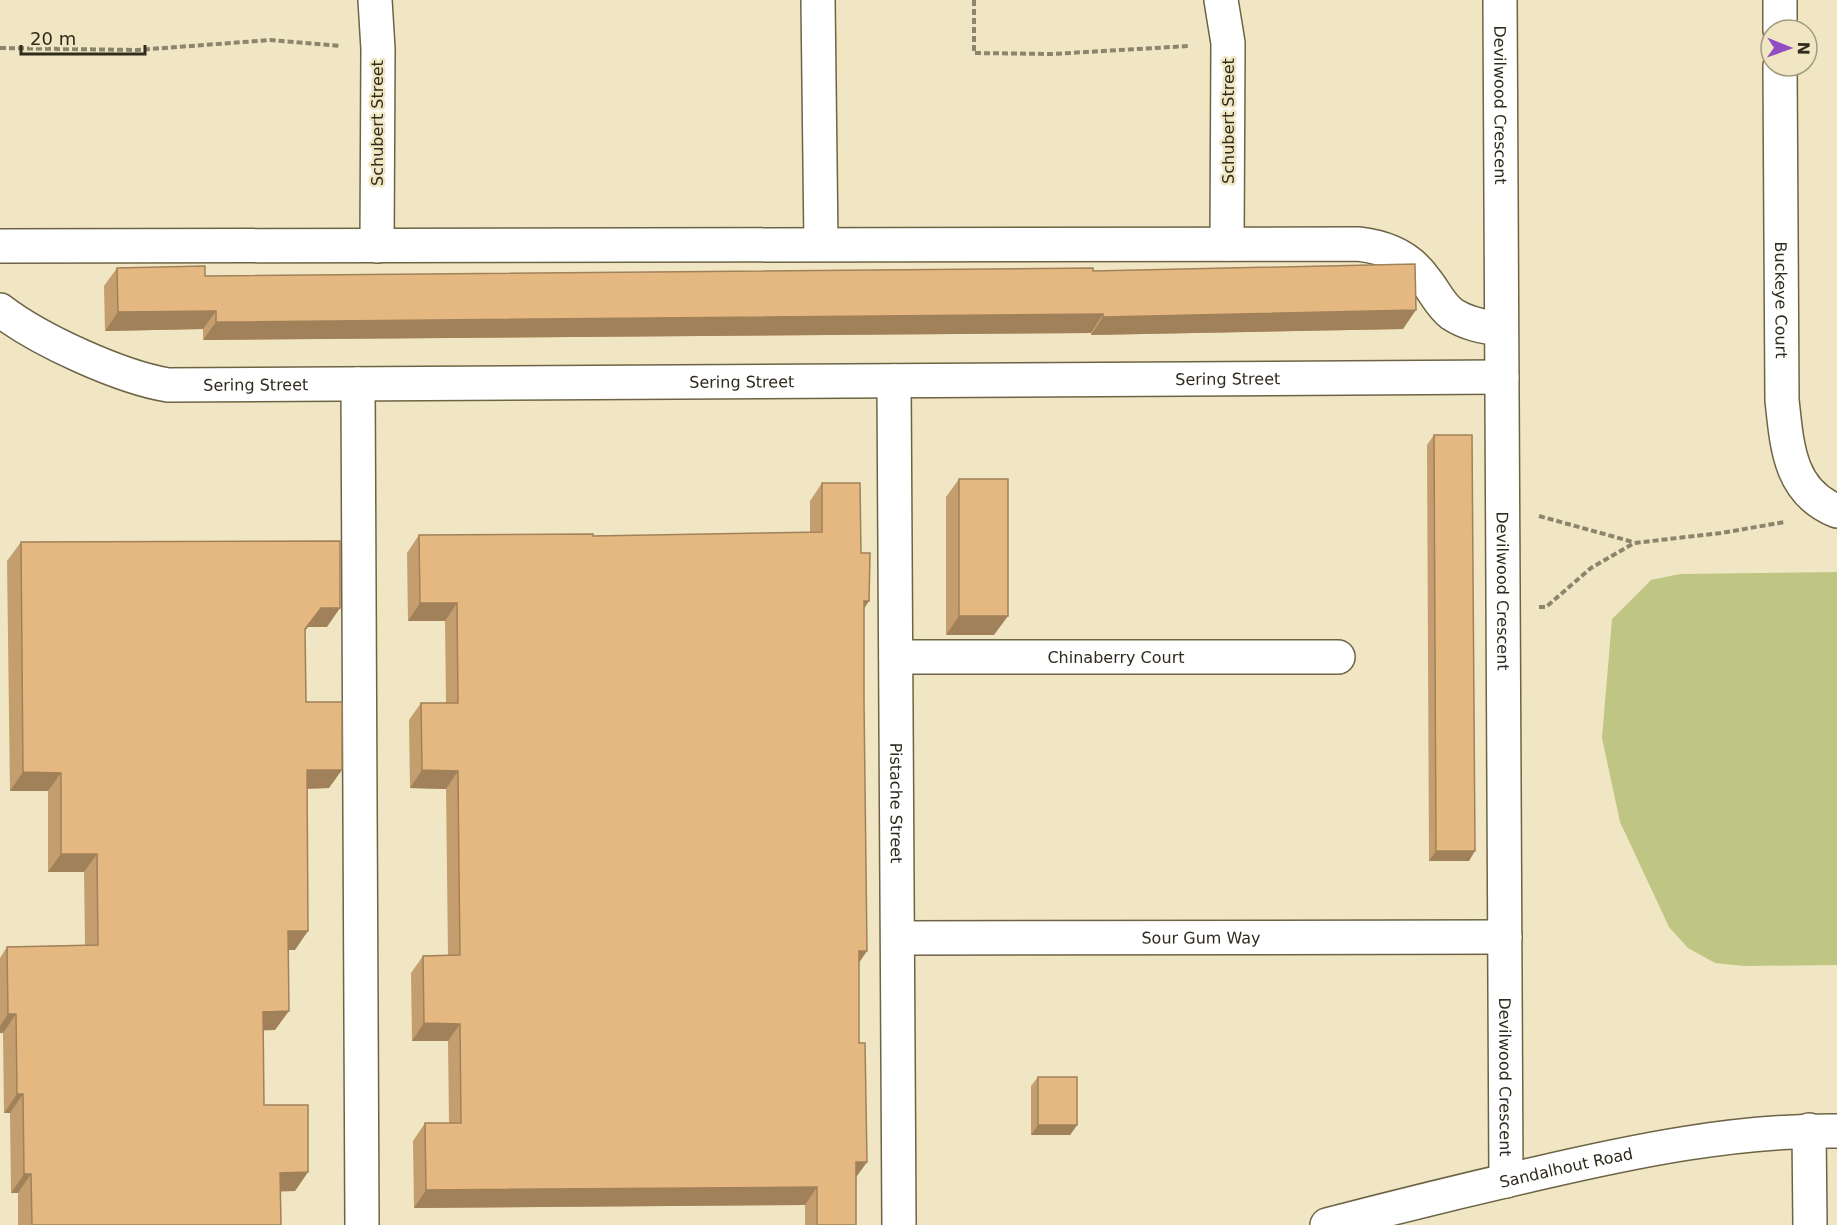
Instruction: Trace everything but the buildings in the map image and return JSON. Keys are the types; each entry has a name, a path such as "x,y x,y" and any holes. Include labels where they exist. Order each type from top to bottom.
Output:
{"street":[{"name":"Schubert Street","path":"375,0 378,48 376,246"},
{"path":"818,0 821,244"},
{"name":"Schubert Street","path":"1221,0 1228,43 1227,243"},
{"name":"Devilwood Crescent","path":"1500,0 1506,1181"},
{"path":"1780,0 1780,18"},
{"name":"Buckeye Court","path":"1780,78 1782,400 1786,435 1796,477 1805,490 1831,509"},
{"path":"0,246 1227,243 1375,246 1391,251 1418,270 1452,313 1482,327 1501,329"},
{"name":"Sering Street","path":"0,310 20,326 126,375 168,385 1502,377"},
{"name":"Pistache Street","path":"894,381 899,1225"},
{"path":"358,384 362,1225"},
{"name":"Chinaberry Court","path":"896,657 1338,657"},
{"name":"Sour Gum Way","path":"898,938 1505,937"},
{"path":"1810,1225 1823,1131"},
{"name":"Sandalhout Road","path":"1327,1225 1506,1181 1656,1149 1717,1139 1823,1131"}],"path":[{"path":"974,0 974,53 1127,51 1228,43"},
{"path":"0,48 137,50 271,40 378,48"},
{"path":"1502,514 1532,514 1634,543 1721,533 1798,520 1831,509"},
{"path":"1503,609 1546,607 1592,568 1634,543"}],"green space":[{"path":"1837,572 1837,965 1744,966 1715,963 1688,948 1669,927 1620,822 1602,738 1612,619 1651,580 1680,574"}]}
